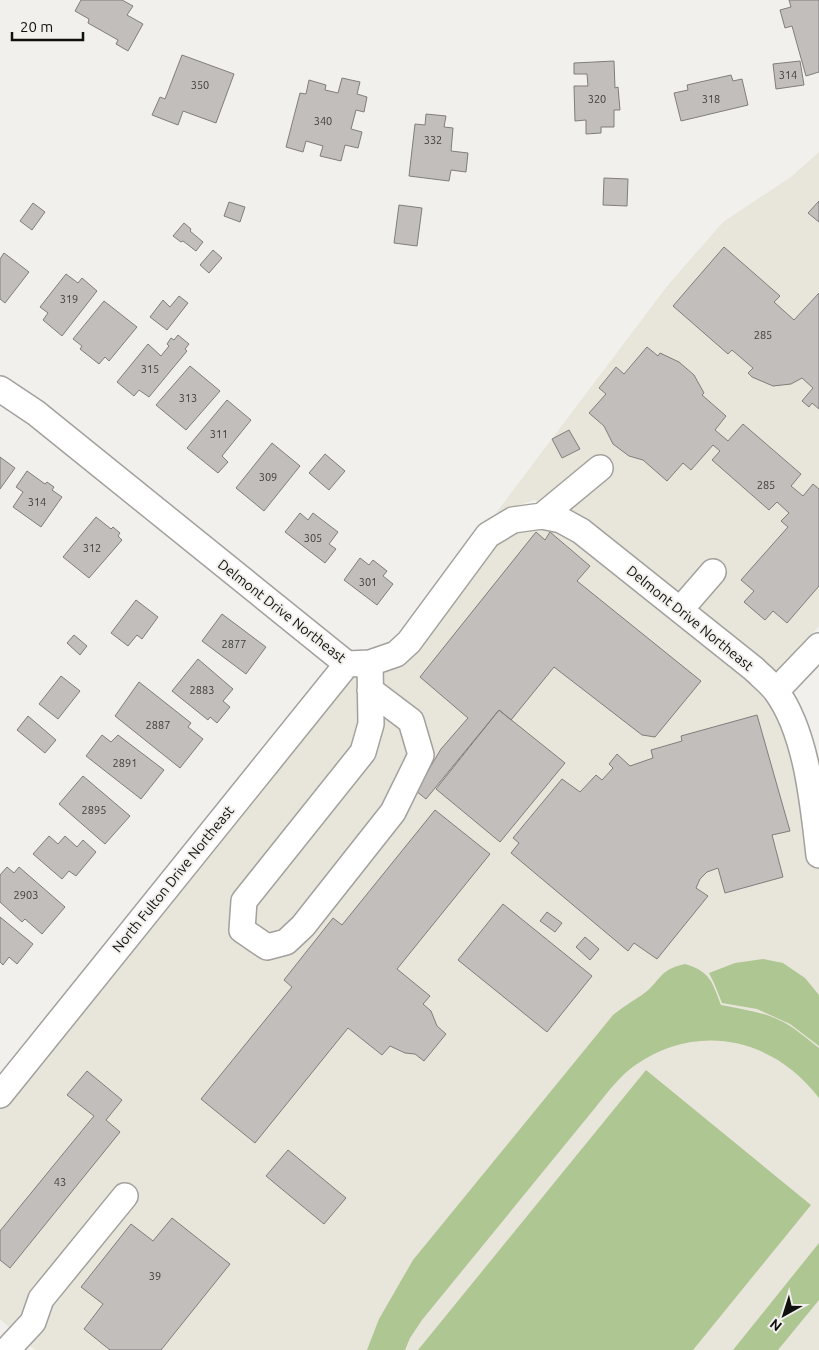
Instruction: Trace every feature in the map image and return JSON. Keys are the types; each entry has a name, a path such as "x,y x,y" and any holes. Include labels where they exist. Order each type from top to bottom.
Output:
{"street":[{"name":"Delmont Drive Northeast","path":"0,389 36,413 358,664 396,654 408,642 488,535 513,520 542,516 561,520 581,531 754,669 776,691 795,726 812,790 819,854"},
{"path":"542,516 600,468"},
{"path":"680,610 713,572"},
{"path":"776,691 819,646"},
{"path":"358,664 370,690 371,724 363,752 244,901 242,930 267,947 286,942 315,911 393,812 421,754 411,721 370,690"},
{"name":"North Fulton Drive Northeast","path":"0,1095 358,664"},
{"path":"7,1350 32,1322 41,1299 125,1196"}],"shaded area":[{"path":"819,152 819,626 775,677 573,514 534,500 496,513 668,285 723,222 791,177"},
{"path":"542,516 754,669 795,726 819,855 819,1350 35,1350 0,1319 0,1095 347,664 396,654 488,535"}],"green space":[{"path":"763,959 783,963 805,978 819,995 819,1046 790,1024 757,1009 722,1003 709,973 735,963"},
{"path":"685,964 705,974 713,984 721,1005 756,1012 777,1019 819,1048 819,1098 801,1078 780,1061 757,1050 733,1043 708,1041 683,1044 658,1052 634,1066 609,1091 422,1320 410,1338 405,1350 367,1350 379,1319 413,1260 613,1015 642,995 664,973"},
{"path":"646,1070 811,1205 693,1350 418,1350"},
{"path":"819,1243 819,1300 778,1350 733,1350"}],"building":[{"path":"81,0 122,0 133,6 127,15 143,24 128,51 116,44 118,40 88,23 89,19 75,11"},
{"path":"789,0 819,0 819,72 806,76 792,26 785,28 780,10 791,7"},
{"path":"182,55 234,74 216,123 183,111 178,125 152,115 160,97 165,99"},
{"path":"614,61 615,88 618,87 620,110 614,110 614,127 601,127 601,133 586,134 586,120 575,121 574,86 588,86 587,74 574,74 574,63"},
{"path":"800,61 804,85 776,89 773,64"},
{"path":"731,75 733,81 742,79 748,105 681,121 674,93 688,90 687,85"},
{"path":"342,78 360,82 357,94 367,97 364,112 356,110 351,129 362,132 358,148 345,145 341,161 320,156 323,146 306,141 303,152 286,147 300,93 306,94 309,80 326,85 325,90 338,93"},
{"path":"426,114 446,116 444,127 453,128 451,151 468,153 466,172 451,170 449,181 409,176 415,124 425,125"},
{"path":"604,178 628,179 627,206 603,205"},
{"path":"819,201 819,222 808,213"},
{"path":"229,202 245,207 240,222 224,216"},
{"path":"33,203 45,212 32,230 20,221"},
{"path":"399,205 422,208 417,246 394,243"},
{"path":"184,223 203,242 196,251 173,236"},
{"path":"724,247 780,296 774,302 794,320 819,293 819,409 812,403 809,407 802,401 813,388 802,378 791,384 773,386 752,377 748,373 753,368 732,350 728,354 673,306"},
{"path":"213,250 222,258 209,273 200,265"},
{"path":"4,253 29,272 5,303 0,299 0,259"},
{"path":"66,274 78,283 82,278 97,291 62,336 43,320 48,313 40,307"},
{"path":"179,296 188,303 167,330 150,317 163,300 170,307"},
{"path":"104,301 137,327 109,361 105,357 99,364 80,349 82,346 73,339"},
{"path":"178,335 189,344 185,349 187,351 149,397 139,390 134,396 117,382 148,344 161,356 169,346 167,344 171,338 174,340"},
{"path":"647,347 658,356 660,353 679,362 694,375 704,393 702,395 726,416 715,430 728,441 743,424 801,474 791,486 803,496 813,484 819,489 819,586 787,623 773,611 765,620 744,602 754,591 741,580 788,527 781,521 789,513 777,502 769,510 712,460 720,451 713,445 691,470 683,463 667,481 643,460 629,456 613,444 604,426 589,413 606,394 599,388 616,367 624,374"},
{"path":"190,366 220,391 186,430 156,405"},
{"path":"227,400 251,420 222,456 228,462 218,473 187,448"},
{"path":"569,430 580,449 562,458 552,439"},
{"path":"272,443 300,466 264,511 236,488"},
{"path":"325,454 345,471 329,490 309,473"},
{"path":"0,457 15,468 0,489"},
{"path":"27,471 45,484 47,482 54,487 52,490 62,497 41,527 13,507 23,492 16,487"},
{"path":"300,513 308,520 313,513 338,532 329,544 336,549 325,563 285,532"},
{"path":"96,517 111,529 113,527 120,533 118,536 122,540 89,578 63,557"},
{"path":"536,532 545,540 550,532 590,566 577,581 701,681 655,737 642,735 554,667 511,720 499,710 426,799 416,791 441,749 468,718 420,677"},
{"path":"360,558 369,565 373,560 387,571 383,576 393,584 377,605 344,580"},
{"path":"136,600 158,617 142,639 137,635 128,646 111,633"},
{"path":"222,614 266,647 246,674 202,641"},
{"path":"74,635 87,646 80,655 67,643"},
{"path":"198,659 233,689 223,701 230,707 217,723 210,717 208,720 172,691"},
{"path":"61,676 80,691 58,719 39,704"},
{"path":"139,682 191,723 188,727 203,739 180,768 115,716"},
{"path":"499,710 565,763 500,842 436,789"},
{"path":"757,715 790,831 772,835 783,877 725,893 718,868 707,872 700,879 696,888 708,896 657,959 634,943 628,951 511,853 519,843 513,838 562,779 580,792 596,775 602,780 613,768 609,764 617,754 630,766 653,758 651,750 682,741 681,736"},
{"path":"28,716 56,740 45,753 17,730"},
{"path":"102,735 111,742 118,735 164,770 141,799 86,756"},
{"path":"83,776 130,816 105,844 59,804"},
{"path":"435,810 490,854 397,969 430,996 423,1004 431,1011 437,1026 446,1034 424,1061 415,1054 405,1053 390,1046 382,1055 348,1028 255,1143 201,1099 292,987 284,980 333,918 342,925"},
{"path":"49,836 58,844 65,836 77,847 83,840 96,852 76,876 69,871 62,879 33,854"},
{"path":"7,867 14,873 19,867 65,907 42,934 25,919 22,922 0,902 0,875"},
{"path":"503,904 592,976 547,1032 458,960"},
{"path":"547,912 562,923 555,932 540,921"},
{"path":"0,917 33,944 17,964 9,957 3,965 0,962"},
{"path":"585,937 599,949 590,960 576,947"},
{"path":"87,1071 122,1100 106,1120 120,1132 10,1268 0,1260 0,1231 94,1116 67,1095"},
{"path":"288,1150 346,1198 324,1224 266,1176"},
{"path":"172,1218 230,1264 161,1350 110,1350 84,1329 103,1304 81,1287 131,1224 153,1241"}]}
